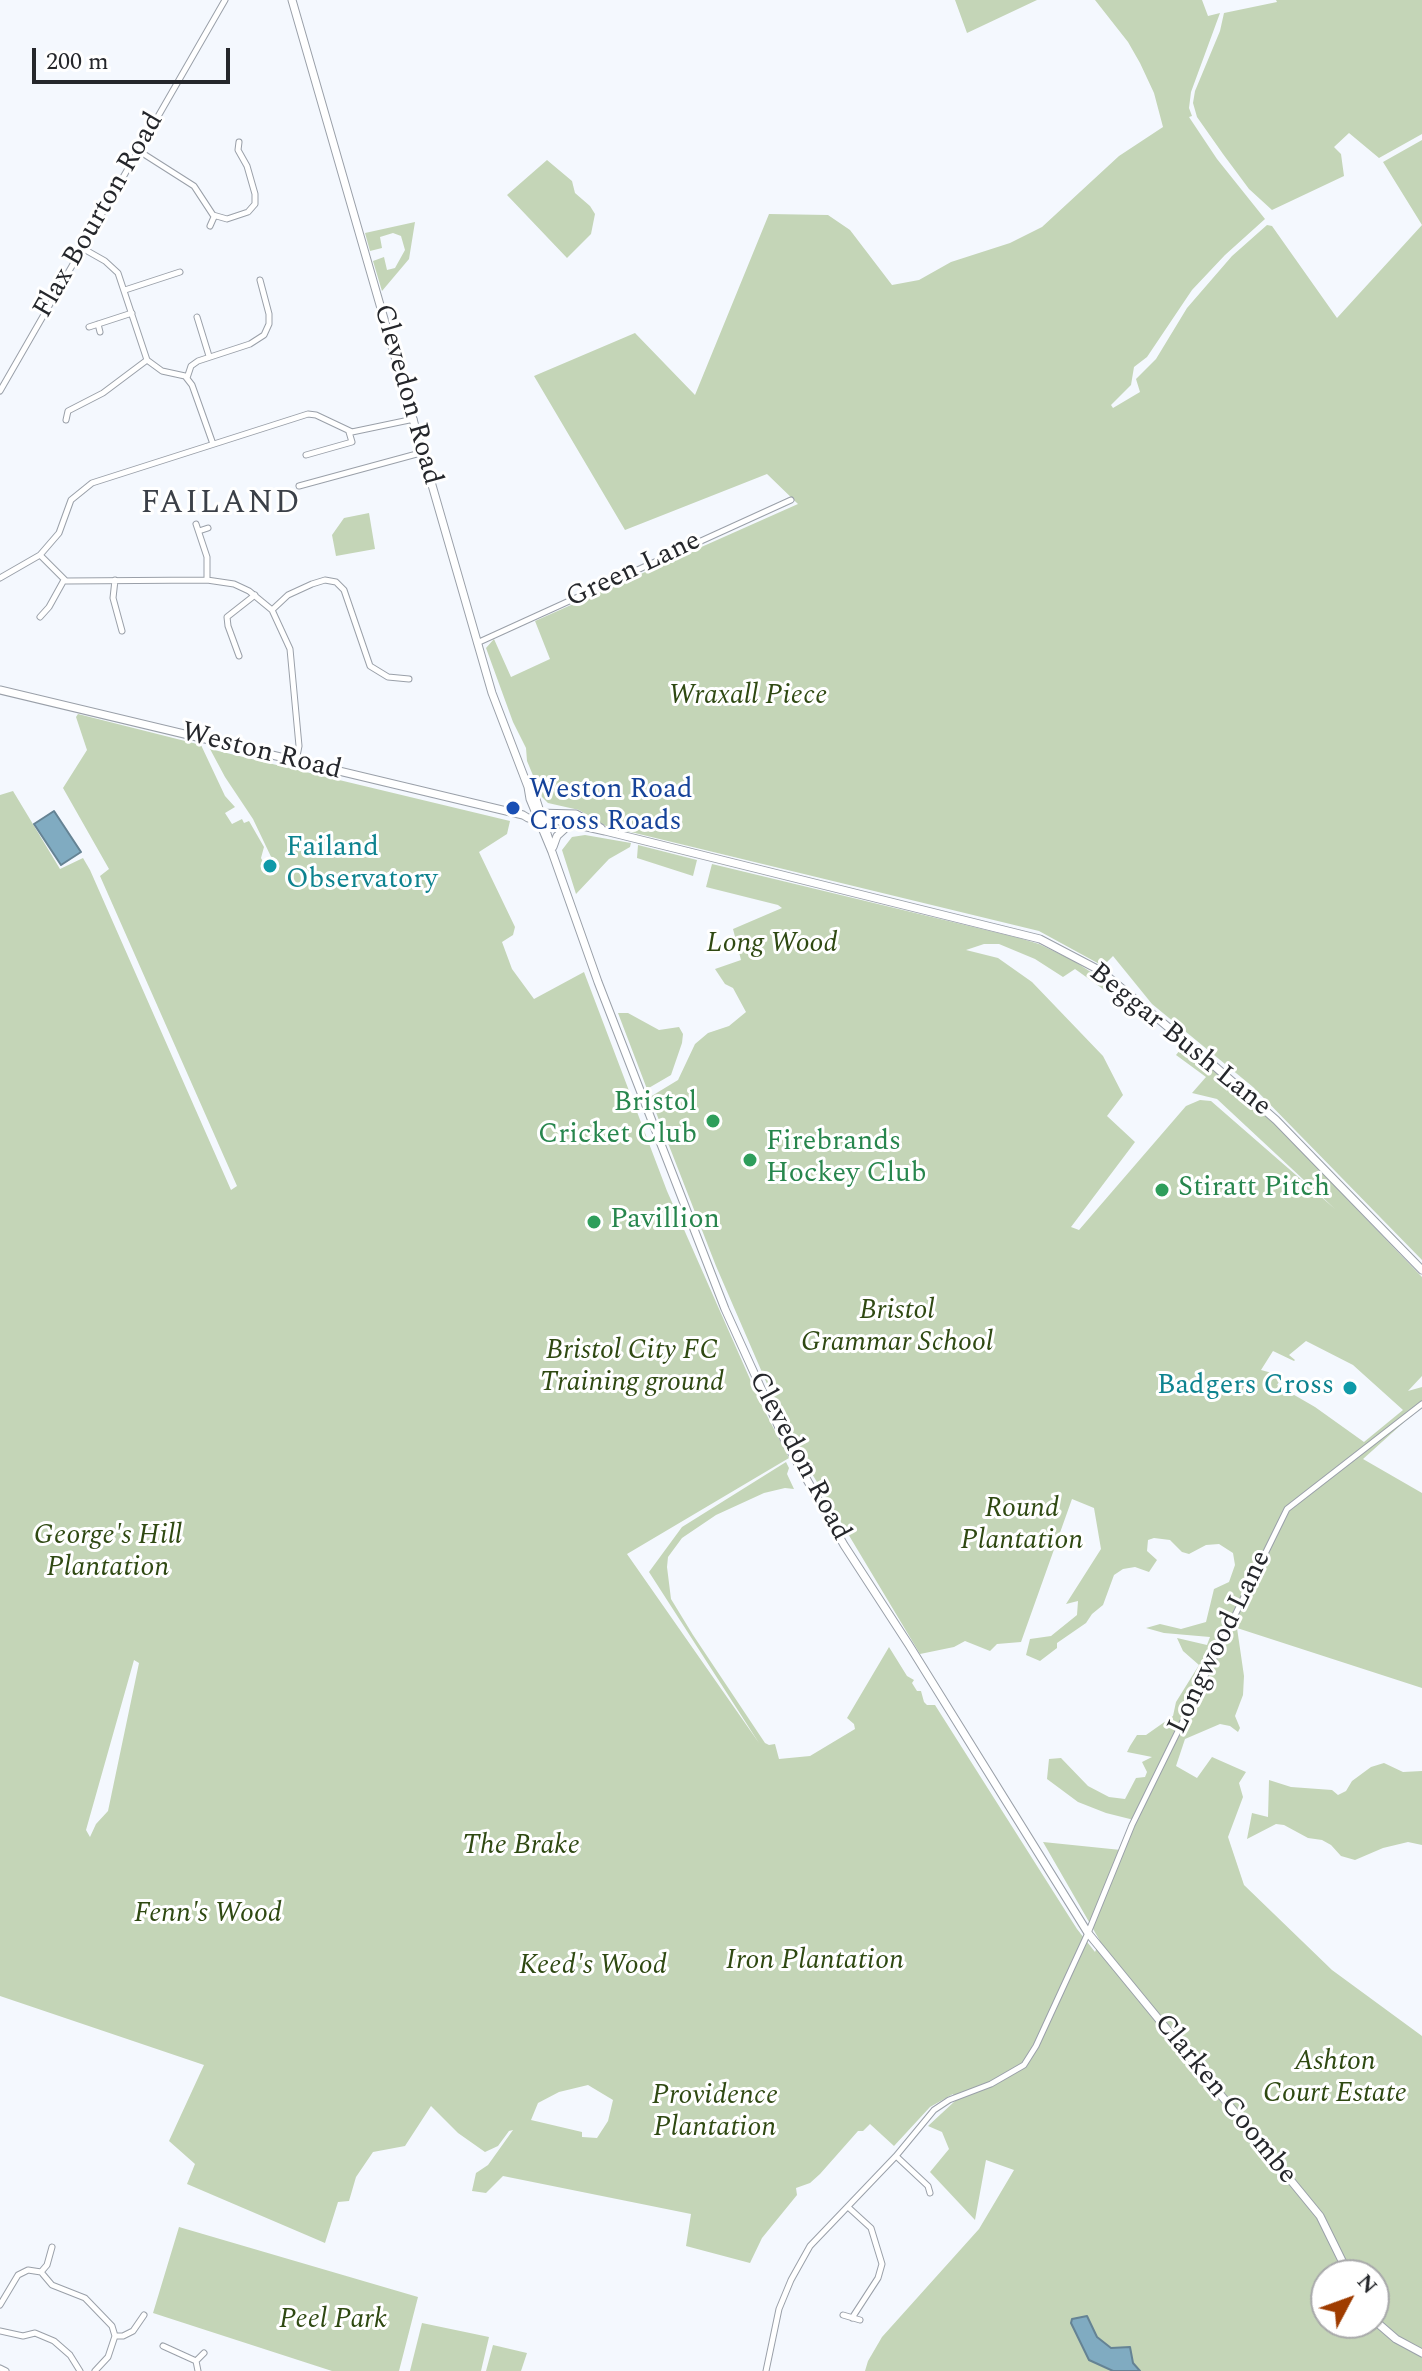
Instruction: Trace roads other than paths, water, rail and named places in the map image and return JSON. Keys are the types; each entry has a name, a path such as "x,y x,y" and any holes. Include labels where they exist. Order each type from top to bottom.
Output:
{"main road":[{"name":"Clevedon Road","path":"292,0 494,700 550,837 552,852 598,982 725,1309 785,1441 844,1545 1088,1933"},
{"name":"Weston Road","path":"0,690 523,815 539,816"},
{"name":"Beggar Bush Lane","path":"539,816 576,814 605,831"},
{"name":"Beggar Bush Lane","path":"539,816 1040,939 1101,971 1276,1120 1422,1270"},
{"path":"552,852 557,836 571,823"},
{"name":"Clarken Coombe","path":"1088,1933 1320,2216 1341,2259"},
{"path":"1390,2334 1422,2353"}],"street":[{"name":"Flax Bourton Road","path":"0,391 225,0"},
{"path":"139,150 194,186 214,217 222,219 251,211 255,204 250,175 235,152 239,142"},
{"path":"210,226 214,217"},
{"path":"82,248 113,267 125,290 147,360 162,371 187,378 194,388 213,444"},
{"path":"125,290 157,276 180,272"},
{"path":"187,378 194,364 209,356 250,344 264,335 269,314 264,283"},
{"path":"89,327 132,313"},
{"path":"206,321 198,320 209,356"},
{"path":"98,324 100,332"},
{"path":"66,420 68,411 103,393 147,360"},
{"path":"0,578 40,555 59,533 71,500 88,485 308,414 349,432 414,419"},
{"path":"306,455 352,442 349,432"},
{"path":"299,486 424,452"},
{"name":"Green Lane","path":"477,643 791,500"},
{"path":"207,580 207,557 198,528 208,528"},
{"path":"40,555 64,580 207,580 234,584 255,595 272,610 286,637 293,665 299,746 296,761"},
{"path":"40,617 53,602 64,580"},
{"path":"115,580 113,598 123,626"},
{"path":"272,610 284,598 312,584 325,580 336,582 344,590 370,666 381,675 400,681 409,679"},
{"path":"239,656 230,642 227,617 255,595"},
{"name":"Longwood Lane","path":"766,2371 779,2309 810,2246 896,2156 934,2110 1024,2065 1036,2046 1088,1933 1129,1830 1287,1509 1422,1404"},
{"path":"896,2156 928,2186 930,2193"},
{"path":"848,2207 871,2228 882,2264 878,2278 852,2318"},
{"path":"41,2272 47,2265 52,2247"},
{"path":"0,2305 18,2275 28,2270 41,2272 52,2285 89,2302 112,2326 115,2336 108,2357 95,2371"},
{"path":"115,2336 133,2331 144,2315"},
{"path":"843,2315 860,2320"},
{"path":"0,2331 19,2336 35,2333 54,2341 70,2355 80,2371"},
{"path":"171,2349 175,2341"},
{"path":"163,2346 196,2361"},
{"path":"196,2361 204,2353"},
{"path":"196,2361 198,2371"},
{"path":"0,2368 6,2371"}],"water":[{"path":"54,811 81,852 61,865 34,824"},
{"path":"1087,2316 1097,2337 1111,2348 1130,2347 1133,2363 1140,2371 1113,2371 1089,2360 1071,2323 1072,2319"}],"place":[{"name":"Weston Road Cross Roads","path":"513,808"},
{"name":"Failand Observatory","path":"270,866"},
{"name":"Bristol Cricket Club","path":"713,1121"},
{"name":"Firebrands Hockey Club","path":"750,1160"},
{"name":"Stiratt Pitch","path":"1162,1190"},
{"name":"Pavillion","path":"594,1222"},
{"name":"Badgers Cross","path":"1350,1388"}],"district":[{"name":"FAILAND","path":"221,506"}],"park label":[{"name":"Wraxall Piece","path":"748,698"},
{"name":"Long Wood","path":"772,946"},
{"name":"Bristol Grammar School","path":"897,1329"},
{"name":"Bristol City FC Training ground","path":"632,1369"},
{"name":"Round Plantation","path":"1022,1527"},
{"name":"George's Hill Plantation","path":"108,1554"},
{"name":"The Brake","path":"521,1848"},
{"name":"Fenn's Wood","path":"208,1916"},
{"name":"Iron Plantation","path":"815,1963"},
{"name":"Keed's Wood","path":"593,1968"},
{"name":"Ashton Court Estate","path":"1335,2080"},
{"name":"Providence Plantation","path":"715,2114"},
{"name":"Peel Park","path":"333,2322"}]}
